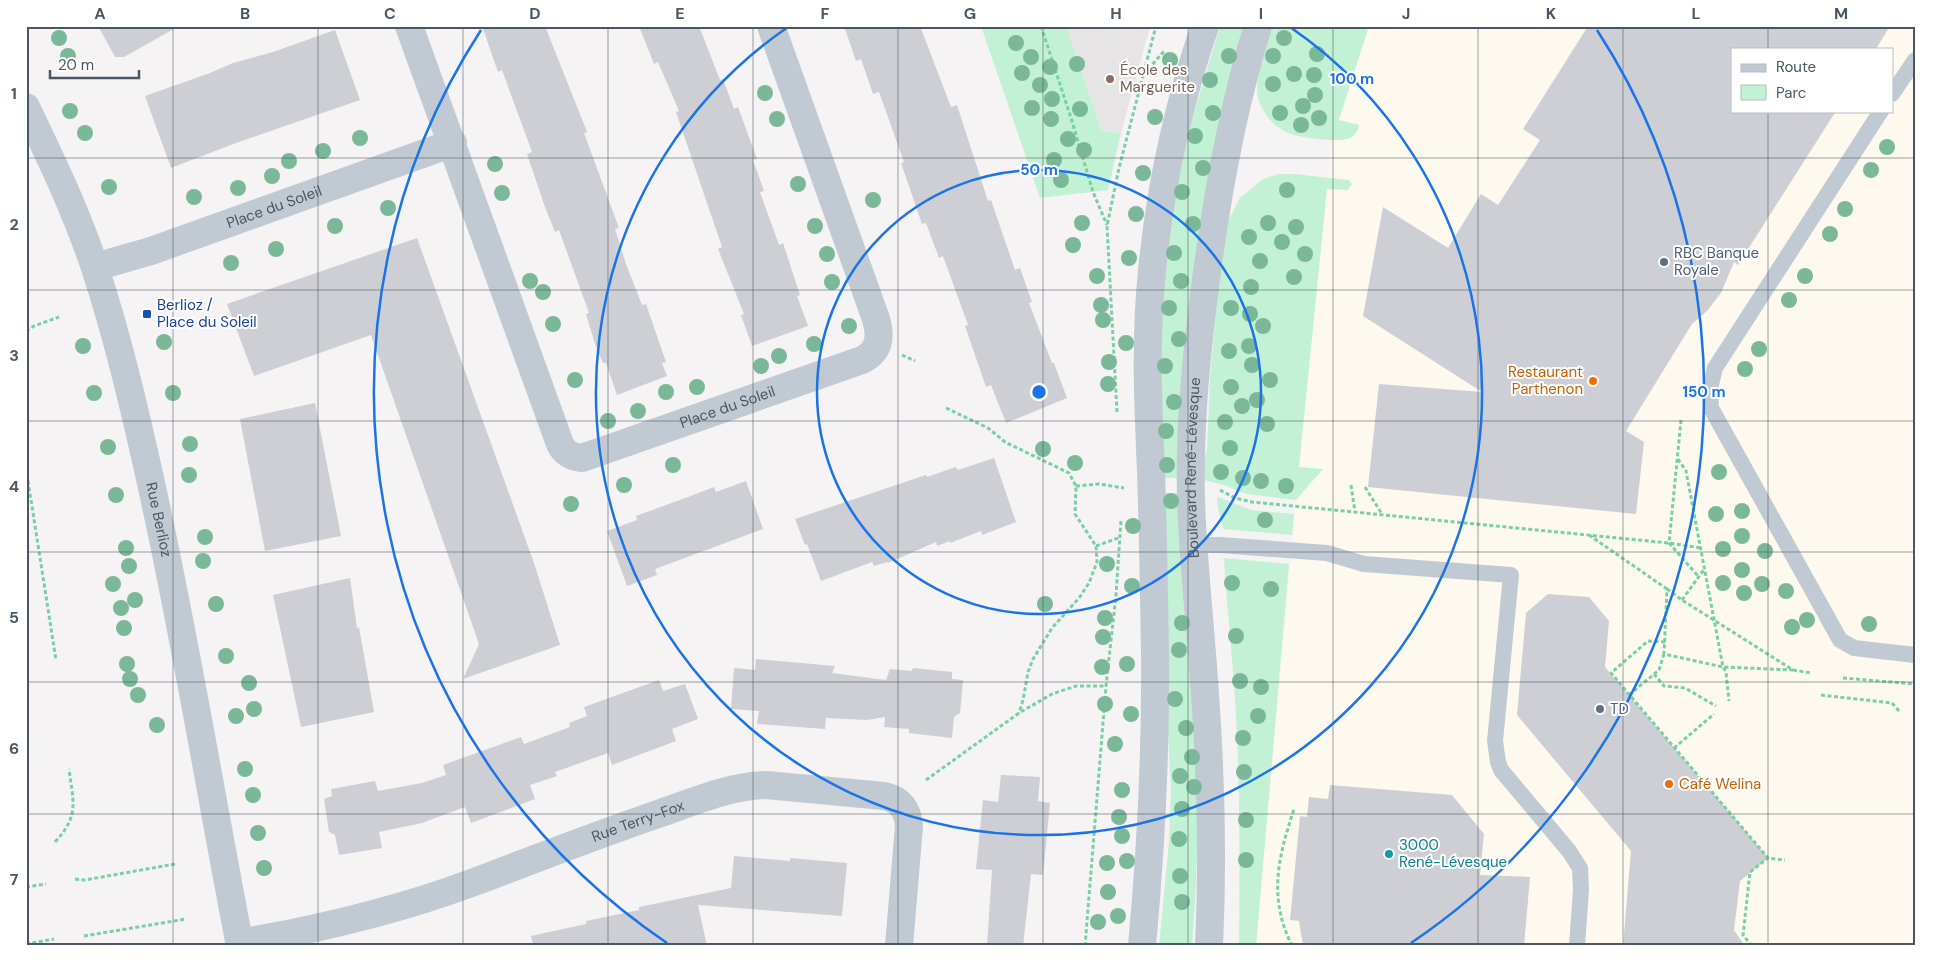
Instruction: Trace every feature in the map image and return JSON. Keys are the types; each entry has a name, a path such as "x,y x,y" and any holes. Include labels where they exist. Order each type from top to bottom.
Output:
{"street":[{"name":"Place du Soleil","path":"409,26 453,143 560,444 566,453 582,458 862,360 872,354 876,348 880,331 771,26"},
{"path":"1142,946 1151,832 1155,743 1153,570 1148,419 1150,298 1166,172 1190,74 1205,26"},
{"name":"Boulevard René-Lévesque","path":"1209,946 1212,854 1210,775 1193,544 1192,443 1195,381 1204,297 1227,146 1258,26"},
{"name":"Rue Berlioz","path":"26,108 52,164 95,267 129,385 186,652 240,944"},
{"name":"Place du Soleil","path":"95,267 151,251 453,143"},
{"name":"Rue Terry-Fox","path":"240,944 313,929 412,903 591,837 719,793 766,784 884,796 896,800 905,808 909,826 898,946"}],"lane":[{"path":"1894,91 1915,60"},
{"path":"1880,112 1715,368 1710,389 1711,408 1840,640 1854,648 1915,655"},
{"path":"1193,544 1327,553 1364,564 1511,575 1495,741 1498,762 1501,770 1580,868 1581,889 1577,946"}],"path":[{"path":"1041,26 1093,192 1107,226"},
{"path":"1118,420 1107,226 1118,168 1156,26"},
{"path":"1142,75 1167,48"},
{"path":"26,331 59,317"},
{"path":"946,408 988,428 1005,442 1068,474 1076,486 1074,514 1096,546 1097,562 1089,583 1052,628 1033,659 1028,672 1019,713"},
{"path":"1681,420 1669,543 1698,576"},
{"path":"1678,459 1686,470 1723,667 1726,672 1729,701"},
{"path":"26,468 56,660"},
{"path":"1121,479 1122,496"},
{"path":"1076,486 1099,484 1122,489"},
{"path":"1351,485 1355,512"},
{"path":"1365,487 1382,514"},
{"path":"1213,488 1235,498 1252,502 1669,543 1701,548"},
{"path":"26,512 33,511"},
{"path":"1085,946 1121,518"},
{"path":"1588,535 1682,600 1793,670"},
{"path":"1096,546 1120,537"},
{"path":"1682,600 1705,567"},
{"path":"1629,695 1658,670 1664,654 1667,589"},
{"path":"1665,642 1648,642 1611,673 1768,858 1785,860"},
{"path":"1664,654 1723,667 1793,670 1811,674"},
{"path":"1654,674 1664,686 1685,688 1716,706"},
{"path":"1843,678 1915,684"},
{"path":"926,780 1019,713 1064,688 1106,686"},
{"path":"1821,695 1892,703 1900,712"},
{"path":"1674,748 1714,714"},
{"path":"55,842 65,831 74,809 69,769"},
{"path":"1292,946 1284,930 1277,894 1277,876 1281,854 1294,809"},
{"path":"1752,946 1743,935 1750,872 1768,858"},
{"path":"75,879 85,880 175,864"},
{"path":"26,887 46,884"},
{"path":"84,936 186,919"},
{"path":"26,944 54,939"}],"shaded area":[{"name":"École des Marguerite","path":"1066,26 1150,26 1121,133 1102,131"},
{"path":"1369,26 1915,26 1915,946 1256,946 1296,500 1294,500 1332,139"}],"green space":[{"path":"981,26 1066,26 1102,131 1121,133 1108,190 1040,198"},
{"path":"1220,26 1244,26 1182,478 1159,478 1159,333 1170,224 1173,220 1171,217 1190,126"},
{"path":"1272,26 1369,26 1339,120 1359,125 1358,130 1352,137 1333,140 1299,136 1281,129 1266,115 1259,101 1257,83 1260,64"},
{"path":"1278,174 1349,180 1352,184 1348,190 1327,189 1299,467 1323,469 1296,500 1246,494 1224,485 1200,479 1201,467 1207,450 1210,376 1218,291 1228,221 1240,198 1263,179"},
{"path":"1160,493 1182,493 1196,720 1197,833 1192,946 1159,946 1169,842 1171,791 1161,607"},
{"path":"1218,497 1251,510 1294,514 1292,535 1223,529 1218,508"},
{"path":"1224,558 1289,564 1256,946 1239,946 1237,749"}],"building":[{"path":"98,26 179,26 124,57 115,57"},
{"path":"482,26 545,26 587,132 584,133 619,228 615,229 626,264 642,305 646,304 666,362 662,363 667,376 617,395 606,363 603,363 595,344 586,314 589,313 559,230 555,232 545,207 527,154 532,152 502,70 498,72"},
{"path":"639,26 699,26 720,80 723,79 734,109 738,107 757,159 753,160 764,191 760,192 779,245 783,243 800,295 797,296 808,326 752,346 741,315 744,314 718,249 722,247 676,112 679,111 658,62 654,64"},
{"path":"844,26 920,26 951,107 957,105 988,201 991,200 1015,270 1020,268 1032,302 1029,303 1067,398 1006,423 991,385 986,387 965,326 968,325 943,256 939,258 926,223 922,224 901,163 904,162 879,92 873,94 861,59 856,61"},
{"path":"1588,26 1890,26 1877,48 1731,48 1731,112 1835,112 1738,265 1734,262 1721,293 1707,311 1692,324 1626,431 1644,442 1636,514 1368,487 1379,384 1482,392 1363,316 1383,207 1448,248 1481,194 1498,205 1540,140 1523,129"},
{"path":"335,30 360,100 236,143 171,168 145,96 233,63 273,52"},
{"path":"417,238 534,563 560,645 463,679 479,644 371,335 254,376 227,304"},
{"path":"315,403 341,536 265,551 240,419"},
{"path":"994,458 1016,522 982,535 981,531 950,543 950,541 937,546 936,542 888,563 874,566 872,562 821,581 795,519 926,475 927,477 956,467 958,470"},
{"path":"746,481 763,529 655,569 657,575 627,586 607,531 637,520 636,516 714,487 716,492"},
{"path":"350,578 357,628 359,627 374,712 301,727 273,595"},
{"path":"1548,594 1589,597 1609,621 1605,667 1768,858 1740,881 1734,930 1745,946 1623,946 1631,851 1517,715 1526,613"},
{"path":"756,659 835,666 832,673 886,680 890,669 912,671 913,668 952,672 952,679 963,680 960,713 954,717 952,738 909,733 909,729 884,727 885,717 867,720 826,718 825,729 757,724 759,711 731,709 734,668 755,670"},
{"path":"659,680 663,691 685,684 698,719 672,729 676,741 612,765 608,753 555,772 557,776 530,785 535,799 471,823 465,807 422,823 379,832 382,848 339,855 335,835 329,832 324,799 332,796 331,789 375,781 378,791 422,783 446,775 443,765 521,737 524,744 570,727 569,723 587,716 584,707"},
{"path":"1001,775 1040,777 1038,801 1050,803 1043,875 1031,874 1023,946 987,946 992,870 976,869 983,800 998,802"},
{"name":"3000 René-Lévesque","path":"1330,785 1452,795 1484,834 1480,875 1530,877 1524,946 1303,946 1299,921 1290,920 1300,816 1307,817 1309,797 1328,799"},
{"path":"734,856 790,861 790,858 847,863 842,916 698,905 707,946 533,946 531,936 586,924 586,921 639,910 639,907 731,888"}],"place":[{"name":"École des Marguerite","path":"1110,79"},
{"name":"RBC Banque Royale","path":"1664,262"},
{"name":"Berlioz / Place du Soleil","path":"147,314"},
{"name":"Restaurant Parthenon","path":"1593,381"},
{"name":"TD","path":"1600,709"},
{"name":"Café Welina","path":"1669,784"},
{"name":"3000 René-Lévesque","path":"1389,854"}]}
